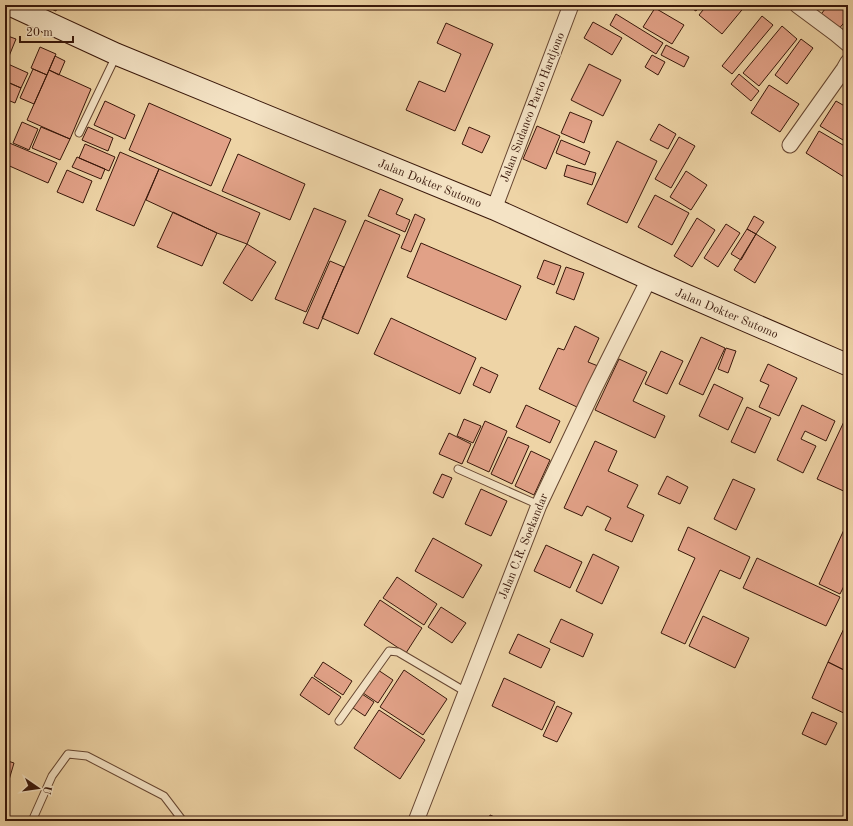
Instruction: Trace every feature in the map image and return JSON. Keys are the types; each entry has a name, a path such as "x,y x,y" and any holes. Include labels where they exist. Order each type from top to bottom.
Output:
{"main road":[{"name":"Jalan Dokter Sutomo","path":"10,5 116,54 494,209 649,280 848,365"}],"street":[{"name":"Jalan Sudanco Parto Hardjono","path":"494,209 571,5"},
{"path":"796,5 848,44"},
{"path":"790,146 844,70 848,62"},
{"name":"Jalan C.R. Soekandar","path":"416,821 539,505 594,389 649,280"}],"lane":[{"path":"80,133 116,54"},
{"path":"458,469 539,505"},
{"path":"339,721 389,650 398,652 466,692"},
{"path":"32,821 52,776 68,754 87,756 164,796 184,821"}],"building":[{"path":"42,5 58,5 56,11"},
{"path":"686,5 700,5 696,11"},
{"path":"707,5 716,5 720,8 722,5 746,5 722,34 699,15"},
{"path":"828,5 848,5 848,18 837,31 819,17"},
{"path":"655,8 684,25 672,44 643,27"},
{"path":"616,14 663,43 656,54 610,25"},
{"path":"762,16 773,25 732,74 722,66"},
{"path":"593,22 622,38 612,55 584,38"},
{"path":"446,23 493,44 455,131 406,110 419,81 445,92 461,54 437,43"},
{"path":"782,26 797,39 759,86 743,73"},
{"path":"848,26 848,42 840,35"},
{"path":"5,35 16,39 5,66"},
{"path":"801,39 813,48 787,84 775,75"},
{"path":"666,45 689,57 684,67 661,55"},
{"path":"40,47 56,54 47,75 31,68"},
{"path":"652,55 665,62 658,75 645,67"},
{"path":"55,56 65,61 59,75 49,70"},
{"path":"8,64 28,73 21,88 5,81 5,71"},
{"path":"589,64 621,80 603,116 571,100"},
{"path":"33,69 47,75 34,104 20,98"},
{"path":"49,70 91,89 70,139 27,120"},
{"path":"739,74 759,91 751,101 731,84"},
{"path":"5,81 21,88 15,103 5,99"},
{"path":"769,85 799,104 780,132 751,113"},
{"path":"105,101 135,115 125,139 94,125"},
{"path":"836,101 848,108 848,143 820,126"},
{"path":"149,103 231,139 211,186 129,150"},
{"path":"570,112 592,121 584,143 561,133"},
{"path":"22,122 38,129 29,150 13,143"},
{"path":"659,124 676,134 668,149 650,140"},
{"path":"537,126 560,136 546,169 523,159"},
{"path":"41,127 70,139 60,160 32,148"},
{"path":"88,127 113,138 108,151 82,140"},
{"path":"469,127 490,136 482,153 462,144"},
{"path":"819,131 848,148 848,169 844,177 806,153"},
{"path":"679,137 695,146 671,188 655,179"},
{"path":"561,140 590,152 585,165 556,153"},
{"path":"617,141 657,161 627,223 587,204"},
{"path":"7,142 57,163 48,183 5,164 5,147"},
{"path":"85,144 115,157 109,171 79,158"},
{"path":"120,152 159,169 134,226 96,210"},
{"path":"238,154 305,184 290,220 222,191"},
{"path":"77,157 105,169 101,179 72,167"},
{"path":"567,165 596,173 592,185 564,176"},
{"path":"159,169 260,213 247,244 217,233 146,200"},
{"path":"67,170 92,181 83,203 57,192"},
{"path":"686,171 707,185 691,210 670,197"},
{"path":"380,189 403,199 396,214 410,220 405,232 368,216"},
{"path":"655,195 689,213 672,245 638,227"},
{"path":"314,208 346,221 306,312 275,299"},
{"path":"173,212 217,233 202,266 157,247"},
{"path":"415,214 425,219 411,252 401,248"},
{"path":"754,216 764,222 756,234 747,229"},
{"path":"697,218 715,230 692,267 674,256"},
{"path":"365,220 400,235 358,334 322,318"},
{"path":"726,224 740,233 718,267 704,258"},
{"path":"747,229 756,234 741,260 731,254"},
{"path":"756,234 776,247 755,283 734,270"},
{"path":"421,243 521,286 506,320 407,277"},
{"path":"247,244 276,262 252,301 223,283"},
{"path":"544,260 561,266 554,285 537,278"},
{"path":"330,261 344,267 318,329 303,323"},
{"path":"566,267 584,273 574,300 556,293"},
{"path":"391,318 476,358 460,394 374,354"},
{"path":"575,326 599,338 588,362 598,366 579,408 539,389 558,348 564,350"},
{"path":"701,337 725,348 703,395 679,384"},
{"path":"726,348 736,351 728,373 718,369"},
{"path":"661,351 683,361 667,394 645,384"},
{"path":"619,359 647,372 633,401 665,416 655,438 595,410"},
{"path":"768,364 797,378 779,416 759,407 769,385 760,381"},
{"path":"481,367 498,375 490,393 473,385"},
{"path":"714,384 743,398 728,430 699,416"},
{"path":"526,405 560,421 550,443 516,427"},
{"path":"802,405 835,421 826,441 805,431 801,439 816,446 803,473 777,460"},
{"path":"747,407 771,418 755,453 731,442"},
{"path":"848,413 848,493 817,479"},
{"path":"464,419 481,426 473,443 457,436"},
{"path":"485,421 507,431 489,472 467,462"},
{"path":"449,433 471,444 462,464 439,454"},
{"path":"508,437 529,446 512,484 491,474"},
{"path":"595,441 617,451 608,471 638,485 627,507 644,515 632,542 605,530 611,518 587,506 582,516 564,508"},
{"path":"531,451 550,460 534,495 515,486"},
{"path":"442,474 452,478 443,498 433,493"},
{"path":"667,476 688,487 680,504 658,494"},
{"path":"733,479 755,489 736,530 714,519"},
{"path":"481,489 507,501 491,536 465,524"},
{"path":"848,521 848,578 840,594 819,584"},
{"path":"688,527 750,557 740,579 720,570 685,644 661,633 695,558 678,550"},
{"path":"433,538 482,565 463,598 415,571"},
{"path":"546,545 582,562 570,588 534,571"},
{"path":"593,554 619,567 602,604 576,591"},
{"path":"757,558 840,597 826,626 743,588"},
{"path":"397,577 437,604 424,625 383,598"},
{"path":"380,600 422,628 406,653 364,625"},
{"path":"441,607 466,623 452,643 428,627"},
{"path":"703,616 749,638 735,668 689,646"},
{"path":"561,619 593,634 583,657 550,642"},
{"path":"848,620 848,672 828,662"},
{"path":"518,634 550,649 541,668 509,653"},
{"path":"323,662 352,681 343,695 314,676"},
{"path":"828,662 848,672 848,715 812,698"},
{"path":"378,670 393,680 378,703 363,693"},
{"path":"404,670 447,699 423,735 380,707"},
{"path":"312,677 341,697 329,715 300,695"},
{"path":"504,678 555,702 542,730 492,706"},
{"path":"362,694 374,702 365,716 353,708"},
{"path":"557,706 572,713 557,742 543,736"},
{"path":"379,710 425,740 400,779 354,748"},
{"path":"812,712 837,723 826,745 802,734"},
{"path":"5,760 14,763 9,780 5,779"},
{"path":"490,815 504,821 488,821"}]}
